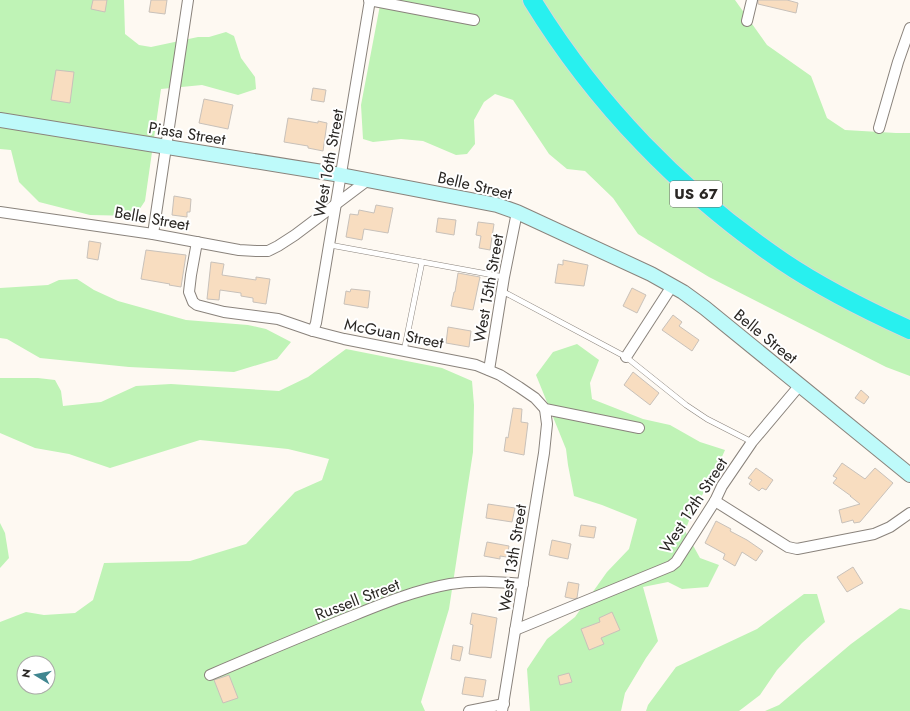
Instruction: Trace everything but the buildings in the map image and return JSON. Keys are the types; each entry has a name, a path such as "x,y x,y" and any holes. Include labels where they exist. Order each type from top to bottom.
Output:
{"highway":[{"name":"US 67","path":"532,0 569,55 621,120 669,170 712,208 748,237 783,262 821,285 878,316 910,330"}],"street":[{"path":"153,234 188,0"},
{"path":"369,0 474,20"},
{"name":"West 16th Street","path":"314,331 337,204 369,0"},
{"path":"747,21 752,0"},
{"path":"879,128 898,62 910,28"},
{"name":"Piasa Street","path":"0,120 368,180"},
{"name":"Belle Street","path":"0,212 153,234 239,250 268,251 284,243 368,180 497,205 517,212 573,237 672,286 705,308 910,475"},
{"name":"West 15th Street","path":"489,370 504,277 517,212"},
{"name":"McGuan Street","path":"197,242 189,292 193,302 202,307 224,312 278,319 344,339 476,365 489,370 519,386 535,398 544,409"},
{"path":"626,357 672,286"},
{"name":"West 12th Street","path":"515,630 671,566 676,562 715,501 722,486 752,442 800,385"},
{"path":"544,409 638,428"},
{"name":"West 13th Street","path":"503,708 544,453 547,416 544,409"},
{"path":"715,501 788,547 797,549 874,534 890,527 910,513"},
{"name":"Russell Street","path":"210,675 383,603 421,591 450,584 474,581 523,584"},
{"path":"469,711 503,708"}],"lane":[{"path":"330,244 504,277"},
{"path":"404,351 422,262"},
{"path":"502,291 626,357 686,405 707,419 752,442"}],"green space":[{"path":"0,0 124,0 125,34 139,45 151,47 198,37 209,37 226,32 234,36 241,58 255,77 256,89 238,95 202,85 161,89 145,201 135,216 90,215 39,202 19,182 11,150 0,149"},
{"path":"381,0 735,0 767,45 811,76 827,118 845,130 910,133 910,376 886,367 709,277 638,234 613,198 585,171 567,169 549,154 513,100 495,94 484,102 474,120 475,144 467,154 456,155 423,141 401,139 373,142 363,139 361,105"},
{"path":"77,279 94,290 118,301 186,320 248,325 266,329 291,342 277,359 234,372 129,367 40,358 7,339 0,338 0,288 48,285 59,280"},
{"path":"577,344 599,360 590,383 592,399 643,419 670,425 700,442 725,450 712,479 693,510 685,531 700,558 719,565 708,587 682,589 668,582 643,587 658,641 625,693 621,711 530,711 527,669 547,639 575,617 607,572 629,549 637,519 574,496 566,449 536,375 553,352"},
{"path":"346,349 442,368 472,381 474,405 473,452 449,609 421,702 425,711 0,711 0,622 26,612 44,615 75,613 93,600 104,563 190,561 246,544 295,492 322,480 329,459 288,449 200,440 110,468 69,454 35,448 0,433 0,378 38,378 55,380 61,391 63,406 101,402 136,386 171,384 279,391 308,377"},
{"path":"0,523 5,533 9,558 0,568"},
{"path":"804,594 817,594 825,622 802,643 777,670 760,695 739,711 646,711 648,705 676,667 757,629"},
{"path":"900,608 910,610 910,711 765,711 779,705 851,644"}]}
